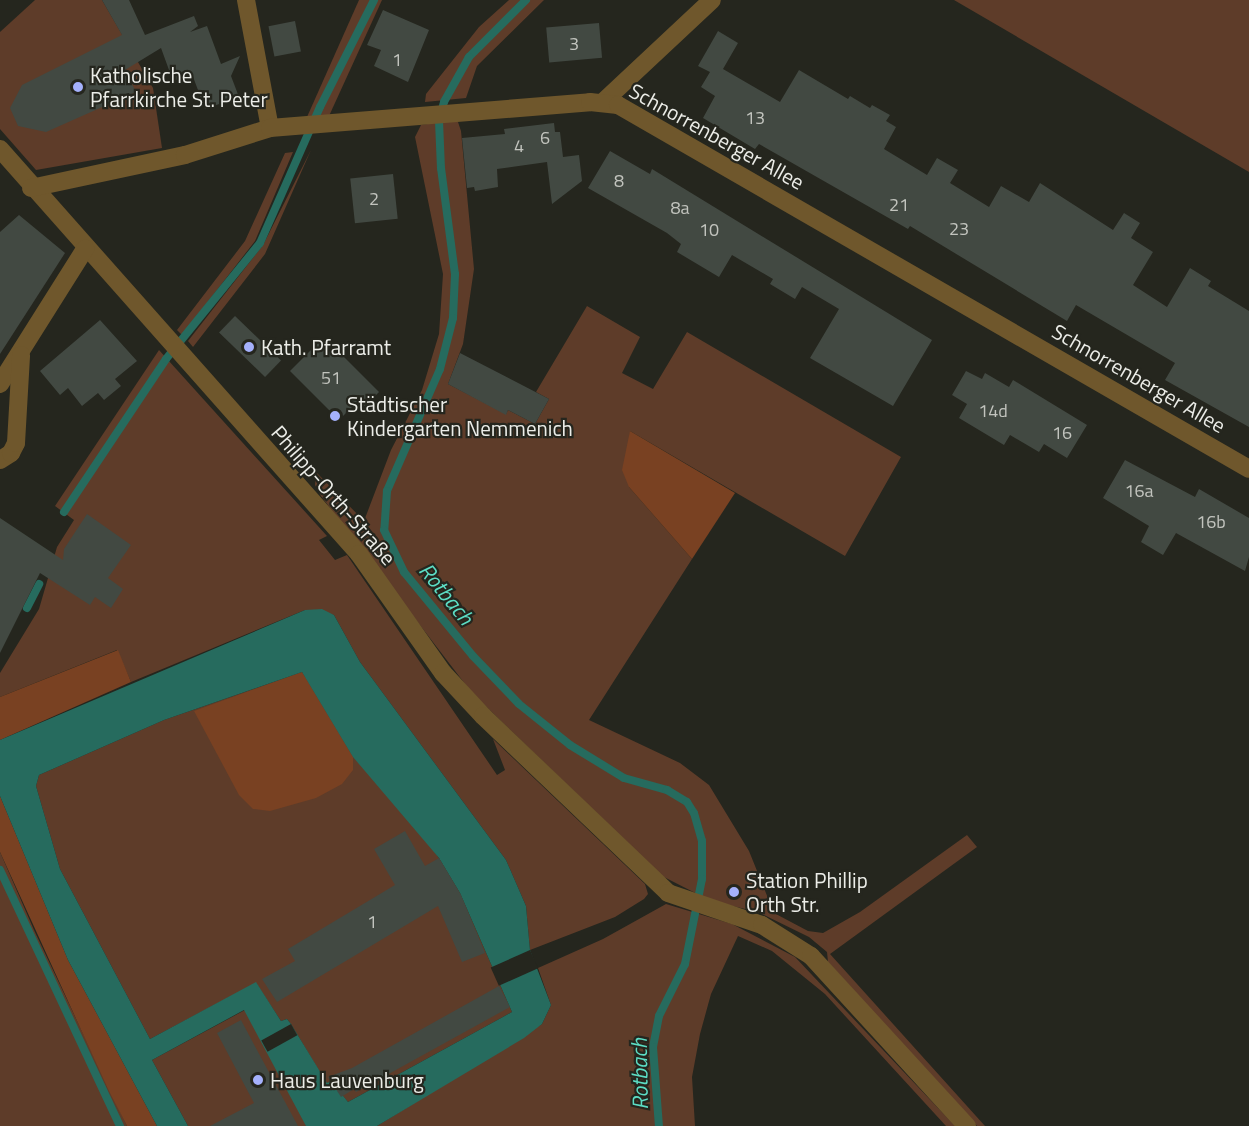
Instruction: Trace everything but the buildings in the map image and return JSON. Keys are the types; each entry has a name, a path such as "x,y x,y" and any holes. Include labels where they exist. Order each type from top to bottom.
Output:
{"street":[{"path":"246,0 270,128"},
{"path":"603,102 712,0"},
{"name":"Schnorrenberger Allee","path":"31,188 185,154 270,128 462,110 603,102 633,111 1249,469"},
{"name":"Philipp-Orth-Straße","path":"0,149 85,249 359,554 423,647 462,694 668,893 778,932 811,956 967,1126"},
{"path":"0,384 85,249"},
{"path":"0,460 11,453 16,443 21,350"}],"shaded area":[{"path":"35,0 102,0 153,88 162,148 36,170 0,129 0,32"},
{"path":"359,0 382,0 329,116 307,117"},
{"path":"509,0 544,0 477,66 466,98 425,102 426,94 479,27"},
{"path":"954,0 1249,0 1249,172"},
{"path":"448,121 458,122 461,131 474,269 463,344 448,384 506,414 508,410 535,424 549,399 536,392 587,306 640,337 622,373 653,389 687,332 901,457 845,556 630,431 629,487 692,559 589,720 680,763 709,785 749,851 774,913 808,931 823,933 860,912 967,835 977,847 830,954 985,1126 977,1126 828,962 827,952 809,937 758,912 711,901 662,876 472,693 321,496 315,485 316,472 364,521 391,450 422,390 439,334 443,274 415,137 421,125"},
{"path":"311,150 265,254 193,347 188,341 263,245"},
{"path":"293,152 255,241 182,335 177,330 245,241 285,153"},
{"path":"159,350 327,536 319,540 335,560 347,555 497,775 505,770 493,739 645,884 648,894 644,899 615,917 530,950 526,906 506,860 360,662 334,615 305,610 131,682 117,650 0,697 0,673 39,609 57,547 74,520 55,506"},
{"path":"630,431 735,493 692,559 629,487 622,470"},
{"path":"118,650 131,682 0,740 0,697"},
{"path":"302,672 439,858 460,893 512,1012 348,1102 330,1081 327,1084 291,1024 287,1019 281,1021 256,983 150,1039 60,869 36,786 39,775 164,720"},
{"path":"302,672 353,757 353,770 342,784 316,798 270,811 253,809 239,795 194,711"},
{"path":"0,796 68,960 157,1126 127,1126 109,1091 0,852"},
{"path":"0,852 34,930 127,1126 0,1126"},
{"path":"666,904 732,924 795,957 955,1126 946,1126 825,994 772,951 738,936 711,994 700,1034 692,1077 695,1126 377,1126 542,1024 551,1005 538,968 603,939"},
{"path":"245,1010 306,1126 188,1126 152,1060"}],"water":[{"path":"322,609 334,615 360,662 506,860 526,906 530,950 551,1005 542,1024 524,1038 377,1126 306,1126 244,1010 152,1060 188,1126 157,1126 68,960 0,796 0,740 305,610","holes":["302,672 353,757 439,858 460,893 512,1012 348,1102 331,1081 327,1083 291,1024 287,1019 281,1021 256,982 150,1039 60,869 36,786 39,775 164,720"]}],"pier":[{"path":"530,950 538,968 499,986 491,967"},
{"path":"291,1024 297,1035 268,1052 261,1040"}],"waterway":[{"path":"64,512 166,359 260,243 320,107 374,0"},
{"name":"Rotbach","path":"526,0 469,57 444,102 439,121 441,168 455,274 453,318 440,369 387,491 384,530 404,572 473,656 519,704 570,745 624,778 667,790 687,802 694,813 702,841 702,879 685,964 659,1016 653,1047 659,1126"},
{"path":"27,608 39,584"},
{"path":"0,870 120,1126"}],"place":[{"name":"Katholische Pfarrkirche St. Peter","path":"78,87"},
{"name":"Kath. Pfarramt","path":"249,347"},
{"name":"Städtischer Kindergarten Nemmenich","path":"335,416"},
{"name":"Station Phillip Orth Str.","path":"734,892"},
{"name":"Haus Lauvenburg","path":"258,1080"}]}
